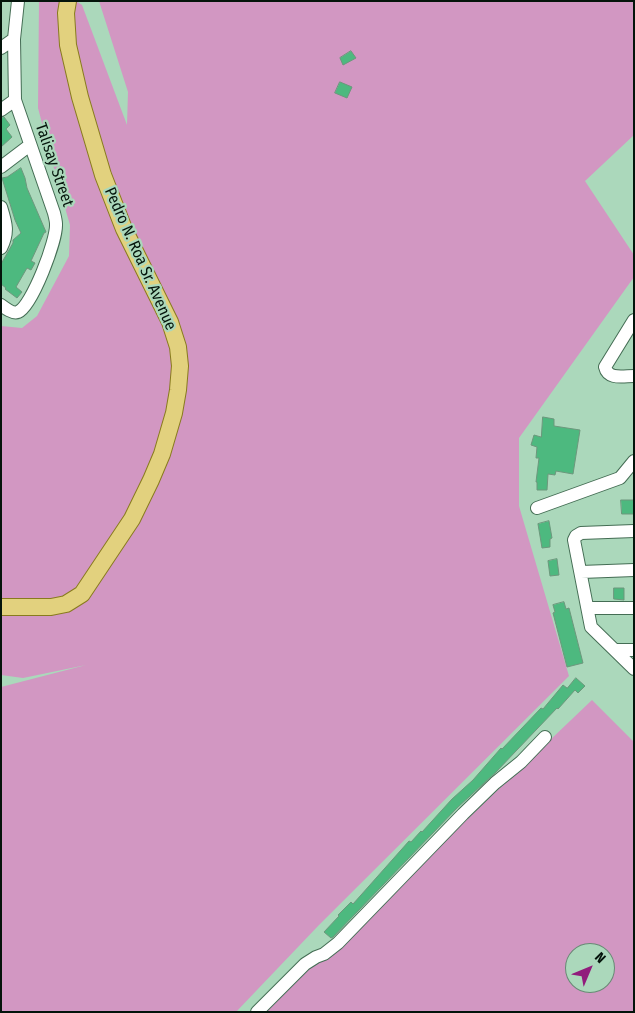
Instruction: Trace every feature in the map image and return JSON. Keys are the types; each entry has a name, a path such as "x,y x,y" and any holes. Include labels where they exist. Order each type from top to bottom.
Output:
{"main road":[{"name":"Pedro N. Roa Sr. Avenue","path":"1,607 51,607 66,604 82,594 132,519 151,480 162,454 174,413 178,390 180,366 178,347 170,322 124,229 103,175 80,97 68,45 66,13 68,1"}],"street":[{"name":"Talisay Street","path":"1,305 19,312 31,296 46,267 56,225 54,213 15,100 14,39 18,1"},
{"path":"1,48 14,39"},
{"path":"1,110 15,100"},
{"path":"1,168 30,145"},
{"path":"1,207 7,231 1,248"},
{"path":"634,320 630,332 605,366 608,375 634,376"},
{"path":"537,508 620,478 634,461"},
{"path":"634,531 581,533 574,540 591,627 634,669"},
{"path":"581,572 634,570"},
{"path":"588,608 634,608"},
{"path":"616,650 634,650"},
{"path":"257,1012 305,964 316,956 324,954 338,943 495,783 521,762 545,738"}],"shaded area":[{"path":"39,1 76,1 82,5 127,125 128,92 99,1 634,1 634,135 585,181 634,255 634,277 519,438 519,506 569,676 319,925 236,1012 1,1012 1,687 86,665 23,678 1,675 1,326 22,328 37,316 69,256 70,225 38,108"},
{"path":"592,700 634,742 634,1012 260,1012 331,949"}],"building":[{"path":"351,51 356,58 343,65 340,58"},
{"path":"340,82 352,87 347,98 335,93"},
{"path":"4,117 10,125 6,129 12,137 1,147 1,118"},
{"path":"21,168 27,188 46,232 31,261 35,263 31,270 27,268 16,287 22,292 17,298 1,284 1,264 13,240 21,233 2,178"},
{"path":"543,417 554,419 554,426 580,430 573,474 556,471 555,475 548,474 547,490 537,490 539,458 536,458 537,447 531,445 534,435 541,437"},
{"path":"621,500 634,500 634,514 622,514"},
{"path":"549,521 552,538 550,539 550,547 542,548 538,524"},
{"path":"557,559 559,575 550,576 548,561"},
{"path":"614,588 624,588 624,600 614,599"},
{"path":"564,602 566,609 569,608 583,663 567,667 553,613 555,612 553,605"},
{"path":"576,678 585,686 578,693 575,690 496,772 457,808 333,937 331,938 324,932 351,902 353,904 409,841 411,842 422,832 452,799 473,780 501,748 541,708 543,709 563,685 567,688"}]}
